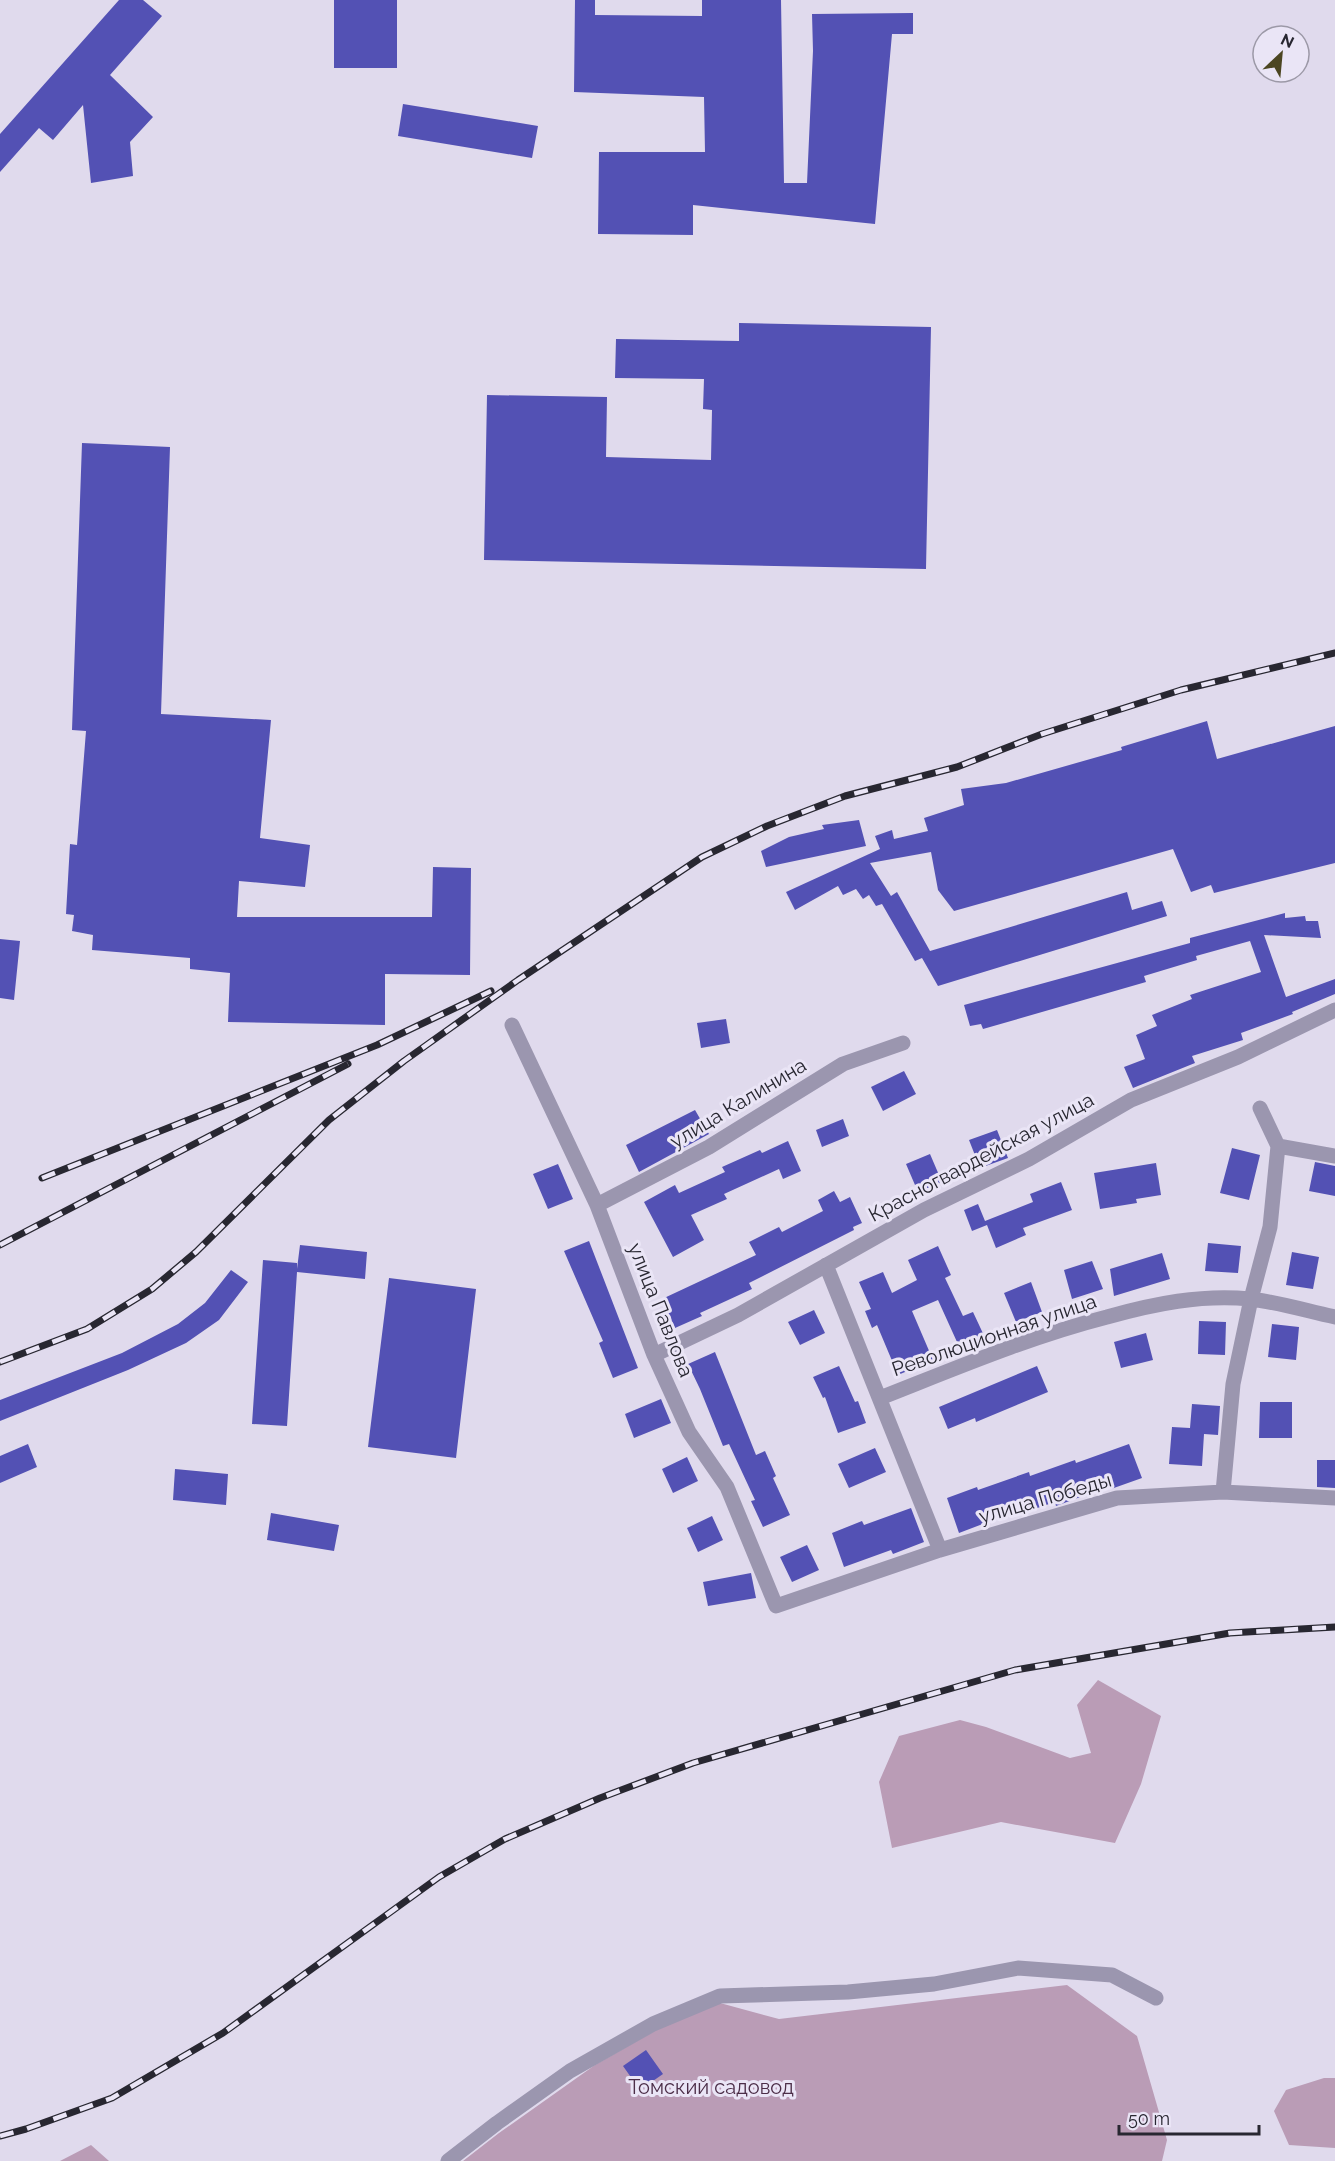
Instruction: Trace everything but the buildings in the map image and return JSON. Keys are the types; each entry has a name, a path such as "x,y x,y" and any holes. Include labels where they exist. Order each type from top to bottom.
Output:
{"street":[{"name":"Красногвардейская улица","path":"654,1355 738,1315 924,1210 1029,1159 1131,1100 1238,1057 1335,1010"},
{"name":"улица Павлова","path":"512,1025 597,1205 654,1355 688,1432 727,1487 776,1606"},
{"name":"улица Калинина","path":"597,1205 709,1148 843,1064 903,1043"},
{"path":"1223,1492 1233,1384 1251,1299 1270,1227 1278,1146 1260,1108"},
{"path":"1278,1146 1335,1156"},
{"path":"826,1265 940,1550"},
{"name":"Революционная улица","path":"880,1398 1005,1348 1158,1303 1216,1298 1251,1299 1335,1317"},
{"name":"улица Победы","path":"776,1606 940,1550 1117,1498 1223,1492 1335,1498"},
{"path":"448,2161 570,2071 653,2024 720,1996 848,1992 934,1983 1018,1968 1112,1975 1156,1998"}],"green space":[{"path":"1098,1680 1161,1716 1141,1784 1115,1843 1001,1822 892,1848 879,1782 899,1736 960,1720 986,1727 1070,1758 1091,1753 1077,1705"},
{"name":"Томский садовод","path":"1067,1985 1137,2036 1167,2140 1162,2161 463,2161 595,2065 656,2030 720,2003 779,2019"},
{"path":"1324,2078 1335,2078 1335,2148 1289,2145 1274,2111 1286,2090"},
{"path":"91,2145 109,2161 60,2161"}],"railway":[{"path":"0,1362 87,1329 152,1289 196,1252 329,1120 404,1061 518,980 702,857 767,826 845,796 957,767 1042,734 1181,690 1335,653"},
{"path":"42,1178 377,1045 491,991"},
{"path":"0,1245 348,1064"},
{"path":"0,2136 112,2098 223,2033 439,1877 505,1839 600,1798 693,1763 1015,1670 1230,1633 1335,1627"}]}
